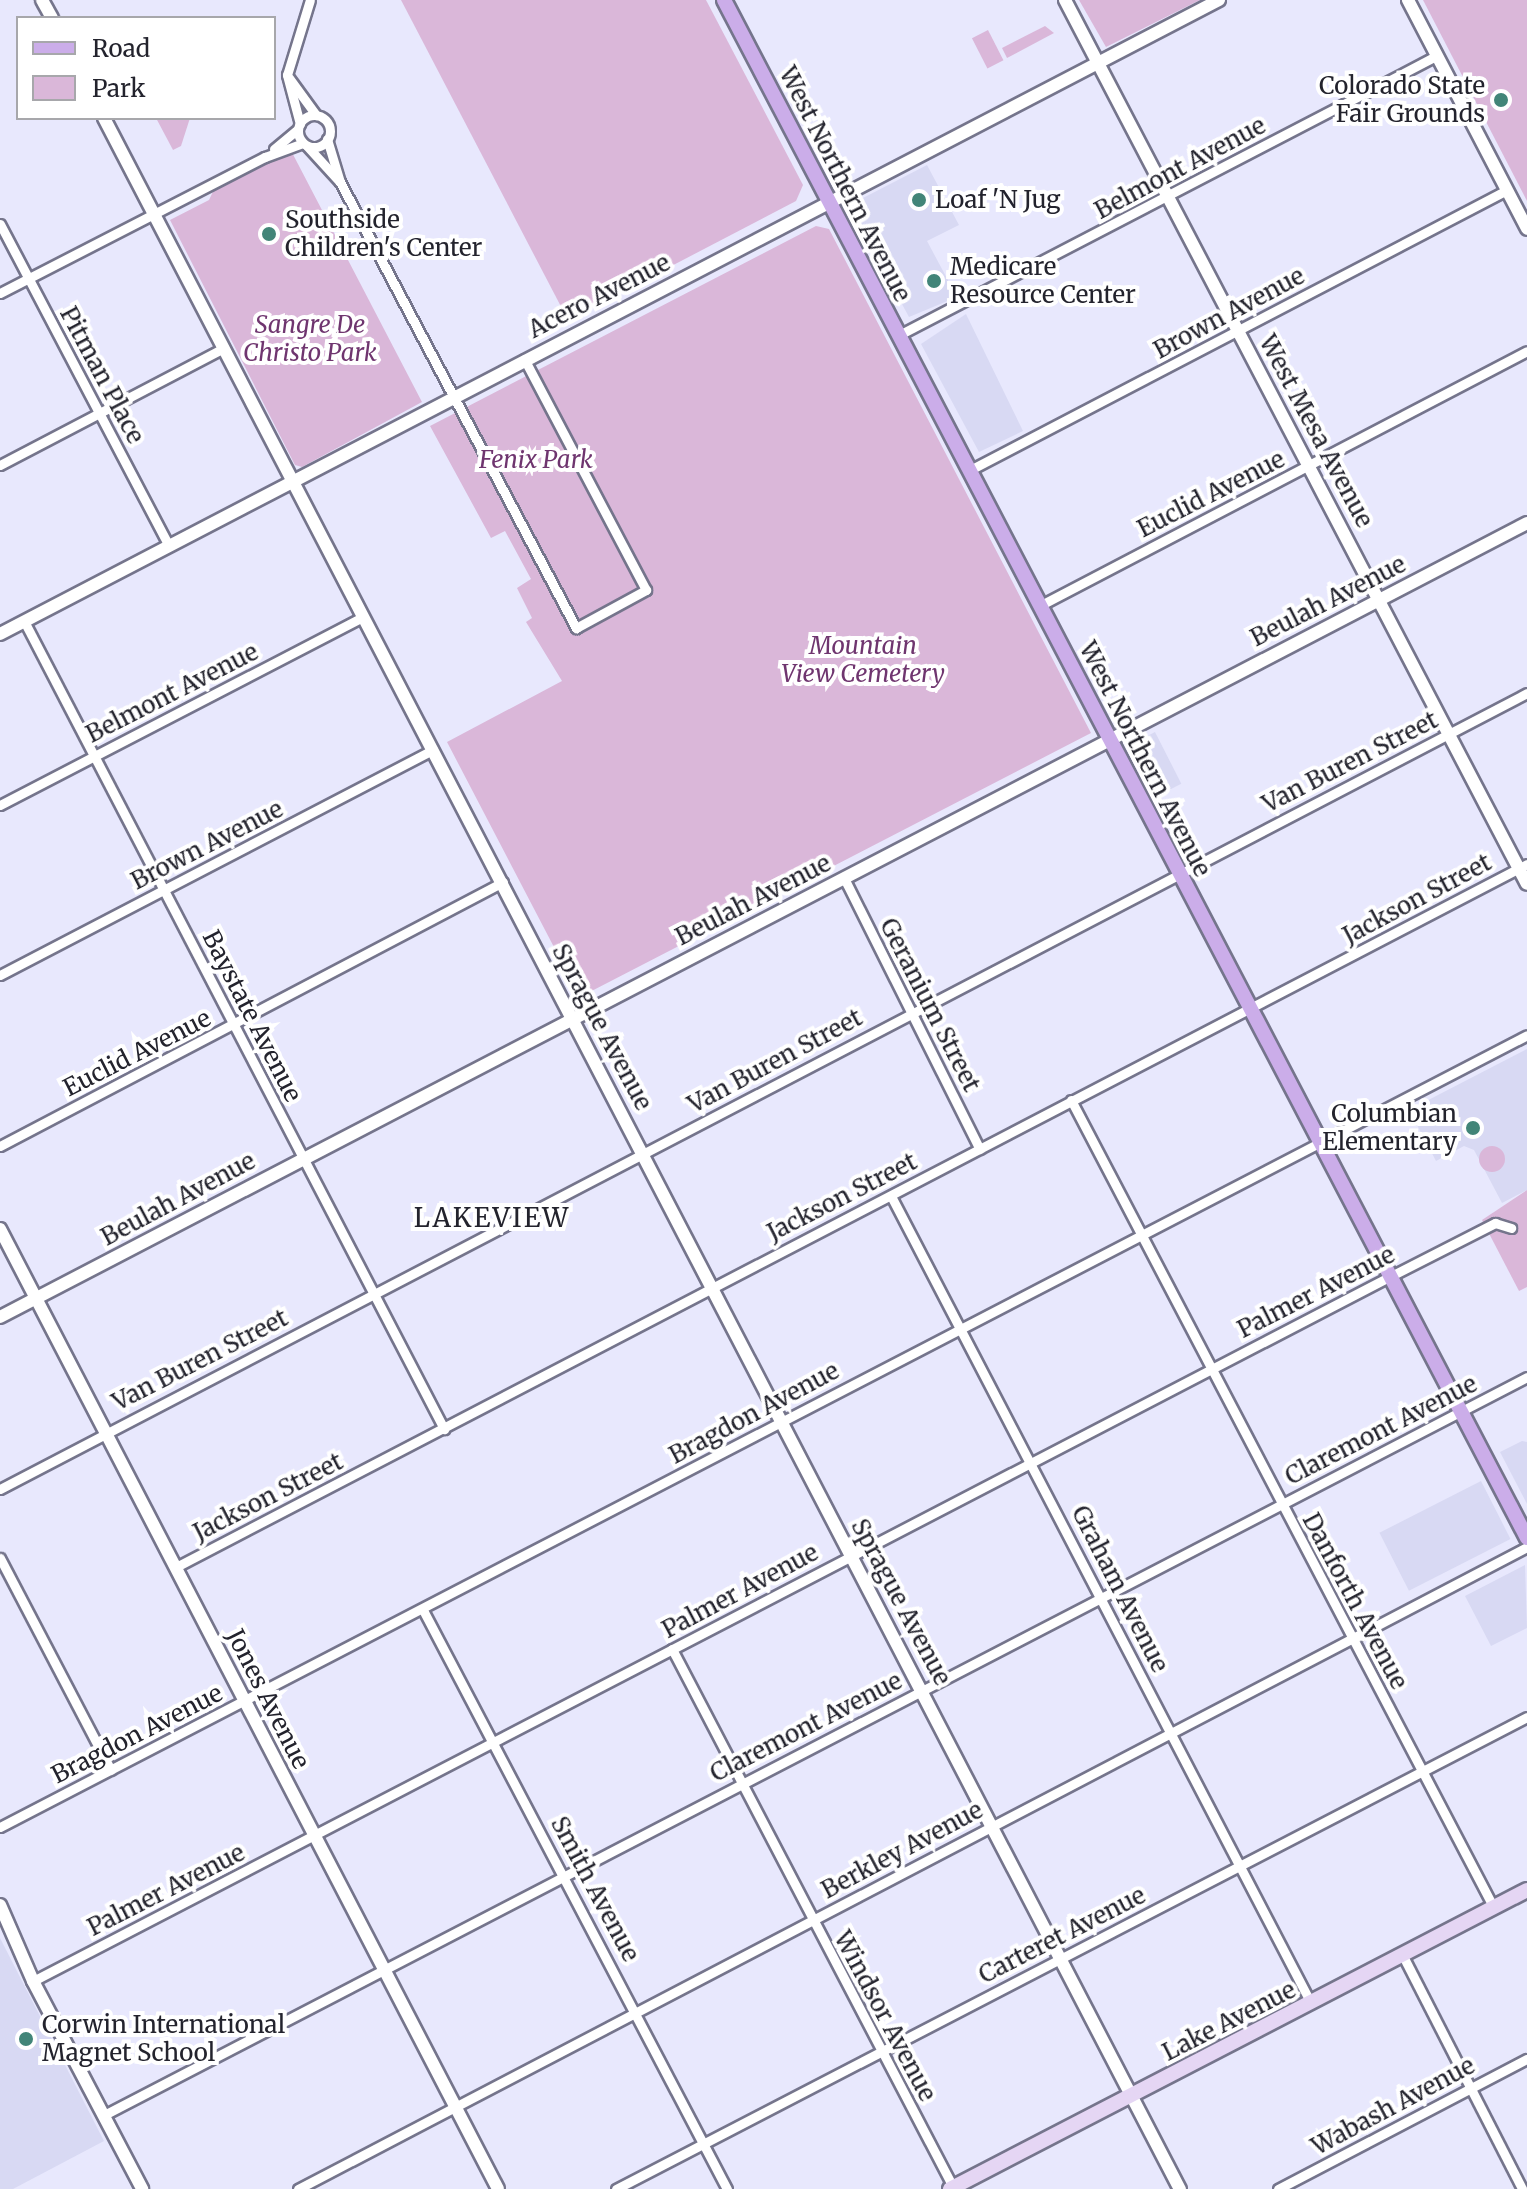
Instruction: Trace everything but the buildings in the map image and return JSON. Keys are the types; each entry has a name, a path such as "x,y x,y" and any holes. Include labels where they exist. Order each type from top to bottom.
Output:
{"main road":[{"name":"West Northern Avenue","path":"724,0 1527,1538"},
{"name":"Lake Avenue","path":"951,2188 1527,1890"}],"street":[{"path":"310,0 287,75 305,145 340,182"},
{"name":"West Mesa Avenue","path":"1065,0 1449,734 1523,866 1527,884"},
{"name":"Acero Avenue","path":"0,634 1219,0"},
{"path":"1408,0 1527,229"},
{"name":"Belmont Avenue","path":"899,335 1170,198 1436,56"},
{"path":"287,75 316,115 328,124 327,139 340,182 451,398 576,628 646,590 524,359"},
{"path":"265,157 316,115"},
{"name":"Sprague Avenue","path":"105,120 1063,1957 1180,2189"},
{"path":"0,293 265,157 327,139"},
{"name":"Brown Avenue","path":"970,470 1507,190"},
{"name":"Pitman Place","path":"0,224 169,546"},
{"path":"0,465 224,348"},
{"name":"Euclid Avenue","path":"1041,605 1527,351"},
{"name":"Beulah Avenue","path":"0,1317 572,1016 1527,523"},
{"name":"Belmont Avenue","path":"0,805 363,617"},
{"name":"Baystate Avenue","path":"24,621 444,1429"},
{"name":"Van Buren Street","path":"0,1489 1527,693"},
{"name":"Brown Avenue","path":"0,975 433,750"},
{"name":"Jackson Street","path":"176,1567 1523,866"},
{"name":"Geranium Street","path":"844,878 980,1149"},
{"name":"Euclid Avenue","path":"0,1146 236,1025 503,882"},
{"name":"Bragdon Avenue","path":"0,1827 1527,1035"},
{"name":"Danforth Avenue","path":"1071,1100 1494,1908"},
{"name":"Graham Avenue","path":"891,1196 1102,1595 1311,2003"},
{"name":"Palmer Avenue","path":"33,1981 1495,1223 1511,1228"},
{"name":"Jones Avenue","path":"0,1229 498,2189"},
{"name":"Claremont Avenue","path":"104,2115 1527,1377"},
{"name":"Berkley Avenue","path":"298,2189 635,2009 813,1921 1350,1635 1527,1547"},
{"path":"0,1558 111,1770"},
{"name":"Smith Avenue","path":"423,1610 565,1875 727,2189"},
{"name":"Windsor Avenue","path":"672,1649 951,2188"},
{"name":"Carteret Avenue","path":"616,2189 1527,1717"},
{"path":"0,1905 33,1981 142,2189"},
{"path":"1403,1956 1522,2189"},
{"name":"Wabash Avenue","path":"1278,2189 1527,2059"}],"shaded area":[{"path":"927,165 959,225 927,241 957,297 909,317 851,210 863,198"},
{"path":"966,314 1023,431 979,452 921,344"},
{"path":"1155,732 1181,784 1156,796 1130,745"},
{"name":"Columbian Elementary","path":"1527,1049 1527,1190 1502,1203 1474,1150 1464,1146 1436,1161 1409,1110"},
{"path":"1522,1441 1527,1442 1527,1504 1500,1452"},
{"path":"1481,1481 1511,1539 1409,1591 1379,1533"},
{"path":"1525,1565 1527,1628 1491,1646 1465,1596"},
{"name":"Corwin International Magnet School","path":"0,1938 104,2141 13,2189 0,2189"}],"green space":[{"path":"401,0 706,0 803,185 796,201 568,320"},
{"path":"1079,0 1200,0 1106,47"},
{"name":"Colorado State Fair Grounds","path":"1423,0 1527,0 1527,201"},
{"path":"1045,26 1054,33 1007,58 1002,48"},
{"path":"988,30 1003,60 987,68 972,38"},
{"path":"157,120 189,120 181,146 173,150"},
{"name":"Sangre De Christo Park","path":"286,141 422,402 302,467 295,465 170,220 209,200 220,177"},
{"name":"Mountain View Cemetery","path":"816,226 829,229 1091,733 580,997 447,742 562,681 526,622 532,618 517,588 531,579 505,531 491,538 430,426"},
{"path":"1492,1146 1501,1150 1505,1159 1501,1168 1492,1172 1483,1168 1479,1159 1483,1150"},
{"path":"1527,1190 1527,1287 1519,1291 1482,1220"}],"place":[{"name":"Colorado State Fair Grounds","path":"1501,100"},
{"name":"Loaf 'N Jug","path":"919,200"},
{"name":"Southside Children's Center","path":"269,234"},
{"name":"Medicare Resource Center","path":"934,281"},
{"name":"Columbian Elementary","path":"1473,1128"},
{"name":"Corwin International Magnet School","path":"26,2039"}],"district":[{"name":"LAKEVIEW","path":"492,1218"}],"park label":[{"name":"Fenix Park","path":"536,460"}]}
